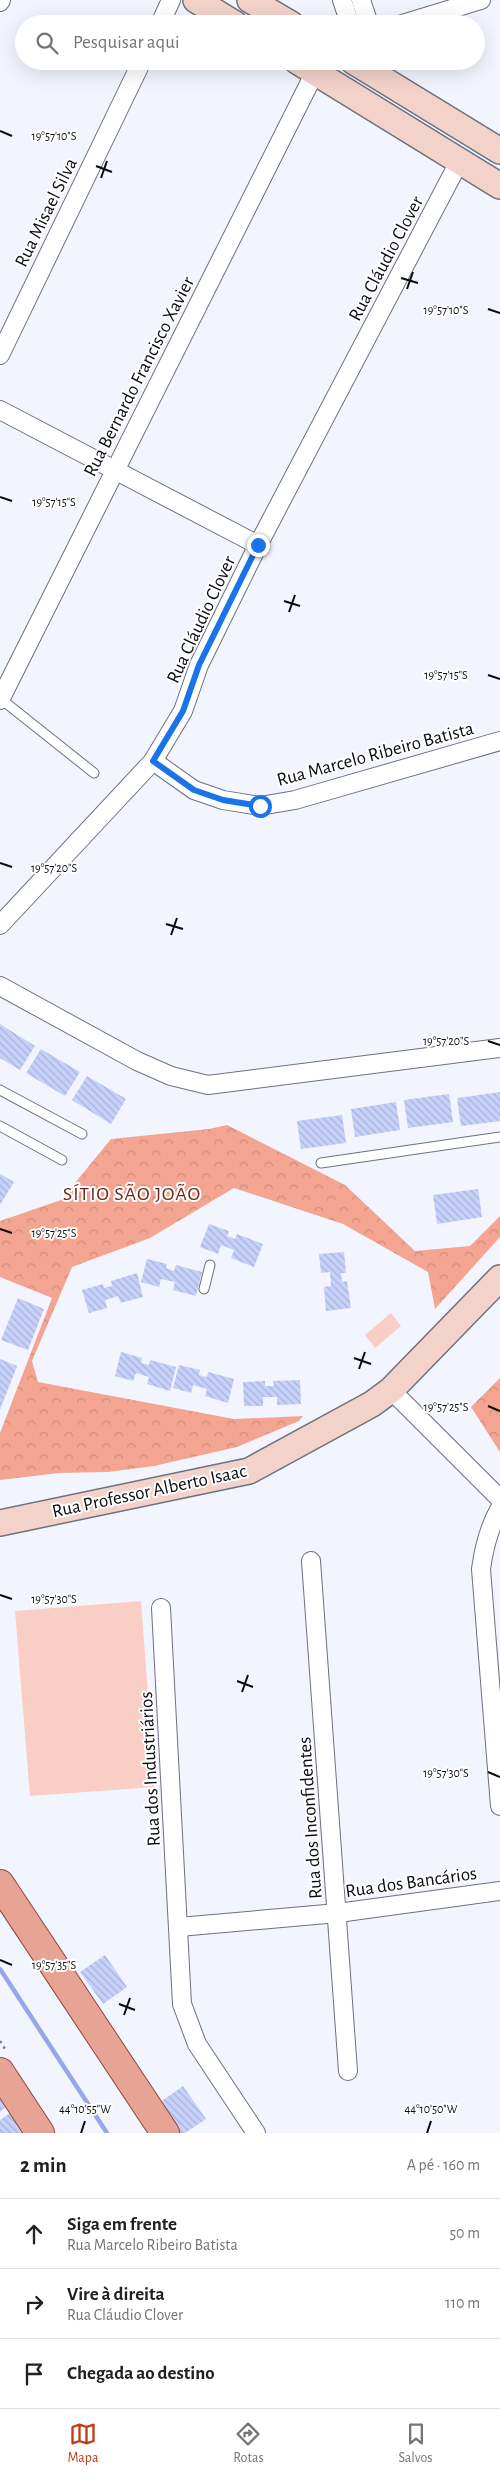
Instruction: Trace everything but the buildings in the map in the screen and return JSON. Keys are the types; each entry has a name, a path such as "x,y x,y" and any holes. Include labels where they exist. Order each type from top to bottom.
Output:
{"main road":[{"path":"196,0 220,15"},
{"path":"250,0 276,15"},
{"path":"312,70 500,186"},
{"path":"383,72 500,151"},
{"name":"Rua Professor Alberto Isaac","path":"0,1523 249,1471 372,1404 392,1390 500,1278"},
{"path":"0,1884 165,2133"},
{"path":"0,2072 40,2133"}],"street":[{"path":"164,15 172,0"},
{"path":"342,0 347,15"},
{"path":"361,0 366,15"},
{"path":"432,15 481,0"},
{"name":"Rua Misael Silva","path":"0,355 138,70"},
{"name":"Rua Bernardo Francisco Xavier","path":"0,700 115,471 304,70"},
{"name":"Rua Cláudio Clover","path":"0,925 153,761 183,711 199,665 258,545 459,162"},
{"path":"0,410 258,545"},
{"name":"Rua Marcelo Ribeiro Batista","path":"153,761 194,790 223,800 260,806 295,800 500,740"},
{"path":"0,986 136,1061 171,1076 208,1085 500,1048"},
{"path":"392,1390 500,1500"},
{"path":"500,1508 492,1522 481,1569 500,1806"},
{"name":"Rua dos Inconfidentes","path":"311,1561 348,2071"},
{"name":"Rua dos Industriários","path":"161,1608 182,2004 197,2044 256,2133"},
{"name":"Rua dos Bancários","path":"179,1927 338,1913 500,1891"}],"lane":[{"path":"0,700 94,773"},
{"path":"0,1090 82,1134"},
{"path":"0,1126 62,1160"},
{"path":"321,1163 500,1137"},
{"path":"204,1289 210,1265"}],"green space":[{"path":"227,1125 345,1185 415,1251 470,1246 500,1216 500,1237 435,1309 428,1272 343,1224 234,1188 150,1238 72,1267 32,1361 38,1382 234,1419 303,1416 299,1421 237,1447 154,1466 108,1472 59,1473 0,1480 0,1433 52,1298 0,1277 0,1221 61,1200 111,1139 209,1129"},
{"path":"500,1378 500,1452 471,1407"}],"shaded area":[{"path":"391,1313 401,1326 375,1348 365,1335"},
{"path":"141,1601 155,1787 30,1796 15,1611"}],"waterway":[{"path":"0,1969 107,2133"}],"district":[{"name":"SÍTIO SÃO JOÃO","path":"132,1193"}],"route":[{"path":"258,545 199,665 183,711 153,761 194,790 223,800 260,806"}]}
